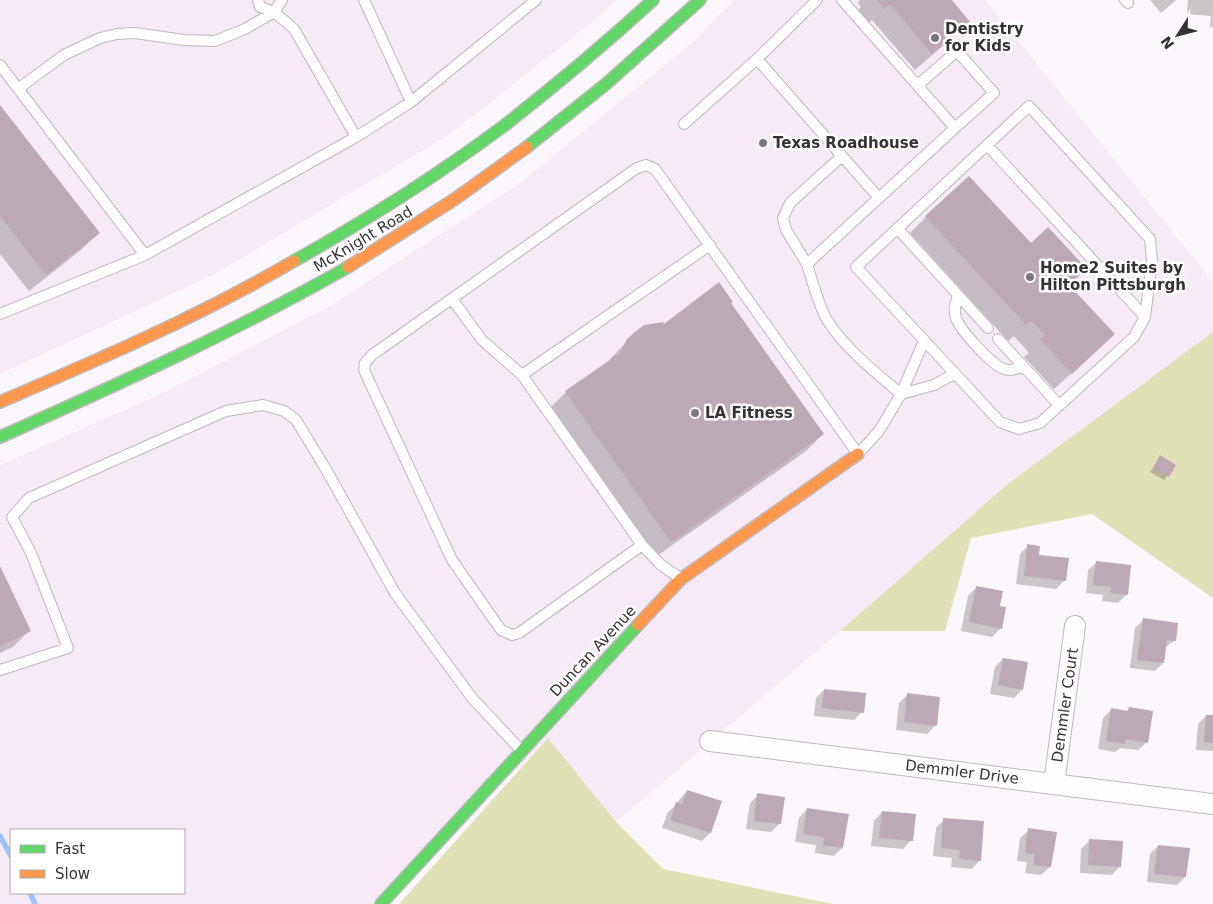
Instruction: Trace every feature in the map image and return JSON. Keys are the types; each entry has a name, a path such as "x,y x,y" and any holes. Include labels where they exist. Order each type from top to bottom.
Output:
{"main road":[{"name":"McKnight Road","path":"0,402 112,353 226,298 302,256 384,207 436,174 535,102 653,0"},
{"name":"McKnight Road","path":"0,437 125,382 240,327 302,293 401,234 454,200 554,127 651,46 700,0"},
{"name":"Duncan Avenue","path":"381,904 620,642 681,579 763,519 858,454"}],"street":[{"name":"Demmler Court","path":"1054,784 1075,626"},
{"name":"Demmler Drive","path":"710,741 1213,804"}],"lane":[{"path":"258,0 260,7 274,12 294,29 356,137"},
{"path":"19,88 64,55 100,38 135,33 184,40 215,41 245,29 274,12 282,0"},
{"path":"364,0 411,102"},
{"path":"0,314 145,255 356,137 411,102 536,0"},
{"path":"684,124 757,59 817,0"},
{"path":"842,0 955,128"},
{"path":"808,264 994,92 957,51 918,86"},
{"path":"757,59 880,198"},
{"path":"0,65 145,255"},
{"path":"1029,106 1150,239 1152,261 1145,317 1134,337 1040,424 1019,429 1000,422 856,267 897,228 1029,106"},
{"path":"987,145 1145,317"},
{"path":"842,156 790,203 783,218 786,230 808,264 828,322 865,364 901,394"},
{"path":"642,545 519,633 512,634 501,630 452,560 364,370 365,363 372,355 642,165 651,166 655,169 858,454 879,431 901,394 924,341"},
{"path":"897,228 988,328"},
{"path":"522,375 710,245"},
{"path":"958,295 954,308 955,317 960,326 994,363 1005,370 1023,366"},
{"path":"452,299 482,340 522,375 642,545 661,565 681,579"},
{"path":"998,339 1059,405"},
{"path":"901,394 934,385 954,374"},
{"path":"0,670 68,648 31,553 12,517 29,498 226,411 263,405 284,411 296,420 395,592 472,698 521,750"}],"shaded area":[{"path":"0,0 616,0 591,23 450,134 215,274 0,374"},
{"path":"734,0 985,0 1213,282 1213,332 1009,483 840,631 616,822 548,738 381,904 0,904 0,465 161,394 330,306 523,181 693,42"}],"green space":[{"path":"1213,332 1213,598 1092,514 971,538 945,631 840,631 1009,483"},
{"path":"548,738 616,822 663,869 833,904 399,904"}],"building":[{"name":"Dentistry for Kids","path":"877,0 952,0 970,22 932,54 890,4 884,9"},
{"path":"0,105 100,233 46,275 0,216"},
{"name":"Home2 Suites by Hilton Pittsburgh","path":"969,176 1031,243 1048,227 1087,269 1069,285 1115,334 1072,374 1040,339 1045,335 1031,321 1026,325 925,216"},
{"name":"LA Fitness","path":"719,282 733,302 731,303 824,434 671,542 565,391 620,353 627,339 644,325 663,322 664,324"},
{"path":"1160,455 1176,465 1169,477 1153,468"},
{"path":"1027,544 1040,546 1039,555 1069,558 1066,581 1024,576"},
{"path":"1096,561 1131,565 1128,595 1110,593 1111,587 1093,585"},
{"path":"0,566 31,631 0,646"},
{"path":"976,586 1003,591 1000,606 1006,607 1002,629 969,622"},
{"path":"1143,618 1178,623 1176,641 1167,640 1164,663 1137,660"},
{"path":"1003,658 1028,662 1023,690 998,685"},
{"path":"824,689 866,693 864,713 822,708"},
{"path":"907,693 940,697 937,726 904,722"},
{"path":"1129,707 1153,711 1148,743 1125,739 1125,744 1106,741 1111,708 1128,711"},
{"path":"1206,715 1213,715 1213,743 1204,742"},
{"path":"687,790 722,801 711,833 670,820 676,802 682,804"},
{"path":"757,793 785,797 781,824 754,821"},
{"path":"807,808 849,814 843,848 823,845 824,837 803,834"},
{"path":"882,811 916,814 913,841 879,838"},
{"path":"943,818 984,821 981,861 959,859 960,850 941,848"},
{"path":"1028,828 1057,832 1051,867 1033,865 1035,854 1025,853"},
{"path":"1089,839 1123,841 1121,867 1088,865"},
{"path":"1158,845 1190,848 1186,877 1154,874"}],"waterway":[{"path":"0,836 10,854"},
{"path":"30,894 35,904"}],"traffic: fast":[{"path":"294,261 402,196 480,144 562,79 653,0"},
{"path":"527,147 606,84 700,0"},
{"path":"0,437 133,377 220,335 348,267"},
{"path":"381,904 638,625"}],"traffic: slow":[{"path":"348,267 455,199 527,147"},
{"path":"0,402 186,318 294,261"},
{"path":"638,625 681,579 858,454"}],"place":[{"name":"Dentistry for Kids","path":"935,38"},
{"name":"Texas Roadhouse","path":"763,143"},
{"name":"Home2 Suites by Hilton Pittsburgh","path":"1030,277"},
{"name":"LA Fitness","path":"695,413"}]}
